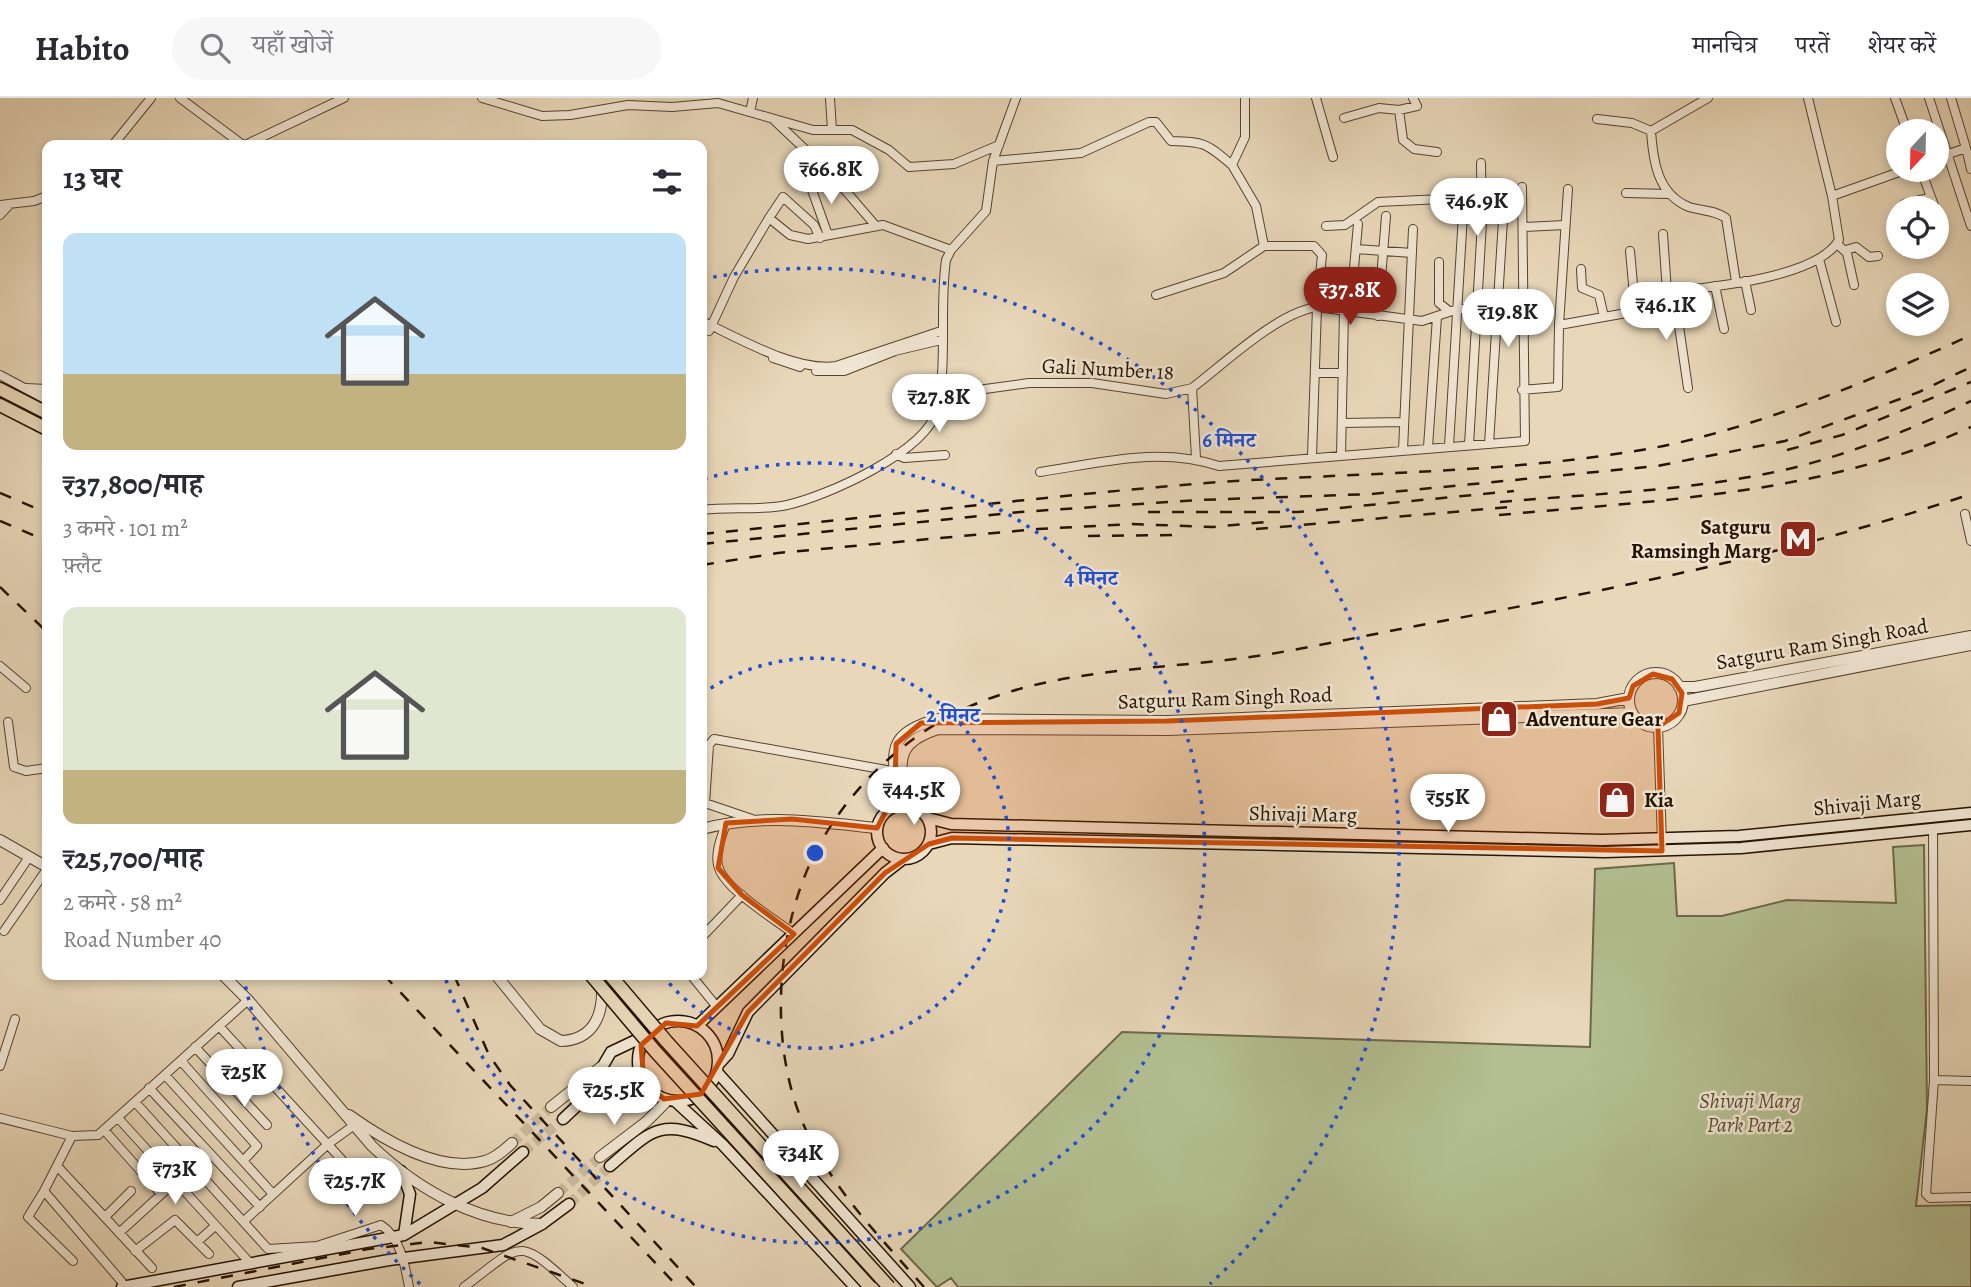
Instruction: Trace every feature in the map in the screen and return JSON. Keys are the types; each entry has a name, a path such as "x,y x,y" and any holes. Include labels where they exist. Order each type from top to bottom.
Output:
{"main road":[{"path":"0,389 42,410"},
{"path":"0,405 42,426"},
{"path":"904,804 918,808 928,818 932,831 929,844 914,857 903,859 892,856 883,848 877,828 890,808 904,804"},
{"name":"Shivaji Marg","path":"929,844 952,838 1442,850 1662,845 1971,813"},
{"name":"Shivaji Marg","path":"928,818 951,824 1741,848 1971,825"},
{"path":"697,1026 883,848"},
{"path":"670,1100 701,1094 728,1054 748,1012 885,873 903,859"},
{"path":"595,980 655,1051 870,1287"},
{"path":"614,980 889,1287"},
{"path":"563,1119 583,1100 611,1052 648,1034 656,1027 676,1021 697,1026 713,1042 717,1068 910,1287"},
{"path":"648,1034 641,1045 639,1071 653,1093 670,1100 723,1145 855,1287"},
{"path":"645,1137 646,1122"},
{"path":"610,1166 645,1137 665,1128 700,1135 723,1145"},
{"path":"122,1284 398,1236 482,1188 523,1152"},
{"path":"398,1236 410,1194 401,1171"},
{"path":"238,1287 403,1258 503,1245 542,1224 569,1203"}],"street":[{"path":"117,140 151,98"},
{"path":"180,98 237,140"},
{"path":"255,140 344,98"},
{"path":"482,98 527,114 542,116 570,115 628,105 672,107 710,101 813,131 852,130 889,149 909,167 954,164 999,145"},
{"path":"750,112 753,98"},
{"path":"830,98 832,130"},
{"path":"707,510 788,505 845,484 919,438 936,413 940,388 945,271 951,250 986,211 993,161 1016,98"},
{"path":"1232,165 1245,137 1245,98"},
{"path":"1317,98 1333,157"},
{"path":"1344,118 1379,108 1399,110 1417,106 1413,98"},
{"path":"1651,131 1708,98"},
{"path":"1559,325 1632,312 1628,296 1715,286 1790,272 1829,255 1837,244 1840,229 1808,98"},
{"path":"1895,98 1903,119"},
{"path":"1929,98 1936,119"},
{"path":"1951,98 1971,169"},
{"path":"1399,110 1403,140 1414,149 1437,152"},
{"path":"772,118 832,175 875,225"},
{"path":"1597,119 1632,123 1651,131"},
{"path":"993,161 1081,153 1149,122 1156,122 1171,141 1190,139 1203,144 1215,149 1232,165 1256,206 1265,246"},
{"path":"1651,131 1654,166 1670,194 1688,206 1719,213 1726,218 1740,281 1751,310"},
{"path":"1950,154 1966,148"},
{"path":"1950,161 1971,226"},
{"path":"1469,445 1482,222 1481,163"},
{"path":"824,236 812,190 817,183 832,175"},
{"path":"1832,196 1886,177"},
{"path":"1040,472 1141,455 1196,458 1220,466 1312,456 1525,441 1522,390 1522,187"},
{"path":"1489,444 1505,188"},
{"path":"1522,390 1559,387 1559,325 1568,189"},
{"path":"1626,193 1670,194"},
{"path":"0,215 3,204 42,197"},
{"path":"824,236 783,197 734,277 708,328 785,363 833,373 941,335"},
{"path":"1326,226 1345,225 1378,202 1464,198 1454,310 1449,446"},
{"path":"1378,316 1386,216"},
{"path":"769,218 790,234 808,239 875,225 951,250"},
{"path":"1341,455 1347,312 1358,224"},
{"path":"1524,227 1565,225"},
{"path":"1403,450 1413,229"},
{"path":"1663,233 1670,292 1688,388"},
{"path":"1837,244 1846,250 1854,285"},
{"path":"1156,295 1224,273 1265,246 1314,246 1321,251 1312,456"},
{"path":"1846,250 1856,247 1869,257 1878,256"},
{"path":"1356,249 1412,253"},
{"path":"1630,251 1634,295"},
{"path":"1819,259 1836,322"},
{"path":"1439,262 1439,303 1454,310"},
{"path":"1581,269 1581,288 1599,295 1604,317"},
{"path":"1715,286 1724,329"},
{"path":"1196,458 1192,388 1281,322 1303,309 1317,307 1425,321 1454,310 1522,309"},
{"path":"1428,447 1437,317"},
{"path":"1315,373 1343,373"},
{"path":"0,375 42,398"},
{"name":"Gali Number 18","path":"940,388 956,393 1030,383 1092,383 1166,394 1192,388"},
{"path":"22,388 42,388"},
{"path":"1342,423 1404,422"},
{"path":"897,454 904,458 945,455"},
{"path":"1965,514 1971,541"},
{"name":"Satguru Ram Singh Road","path":"1679,687 1695,687 1971,636"},
{"name":"Satguru Ram Singh Road","path":"1683,701 1971,645"},
{"path":"0,666 26,688"},
{"path":"1653,674 1663,675 1679,687 1683,701 1679,713 1671,723 1658,727 1639,721 1632,713 1629,698 1633,686 1642,678 1653,674"},
{"name":"Satguru Ram Singh Road","path":"890,808 895,794 892,771 896,744 914,727 937,719 1167,721 1597,704 1629,698"},
{"name":"Satguru Ram Singh Road","path":"918,808 904,795 901,768 906,748 915,737 938,729 1167,730 1632,713"},
{"path":"7,722 14,767 26,771 42,769"},
{"path":"1658,727 1662,845"},
{"path":"707,764 709,745 714,739 892,771"},
{"path":"707,804 752,819"},
{"path":"707,828 752,819 792,819 877,828"},
{"path":"726,823 717,854 718,868 742,895 794,934"},
{"path":"1933,828 1934,1080 1926,1194 1930,1198 1971,1197"},
{"path":"0,840 42,865"},
{"path":"0,900 29,857"},
{"path":"4,930 42,875"},
{"path":"707,932 742,895"},
{"path":"228,980 248,1000 353,1126 401,1171 457,1204 508,1223 542,1224"},
{"path":"500,980 540,1029 561,1041 580,1038 594,1025 603,1004 602,988"},
{"path":"695,980 717,1007"},
{"path":"0,1118 72,1136 89,1137 105,1131 248,1000"},
{"path":"0,1066 2,1048 15,1019"},
{"path":"219,1026 377,1198"},
{"path":"195,1047 267,1125"},
{"path":"181,1061 257,1146 244,1160"},
{"path":"551,1107 601,1067"},
{"path":"165,1075 273,1194"},
{"path":"1934,1080 1971,1081"},
{"path":"149,1088 260,1207"},
{"path":"600,1157 670,1100"},
{"path":"135,1102 268,1250 317,1246 381,1225 398,1236 409,1287"},
{"path":"337,1107 384,1137 446,1161 484,1162 512,1143"},
{"path":"119,1119 250,1263"},
{"path":"244,1221 328,1144 353,1126"},
{"path":"105,1131 161,1194"},
{"path":"72,1136 58,1167 28,1217 73,1261"},
{"path":"58,1167 152,1268"},
{"path":"120,1233 191,1167"},
{"path":"44,1191 122,1284"},
{"path":"104,1217 131,1191"},
{"path":"508,1223 541,1207 558,1193"},
{"path":"135,1251 172,1220 178,1221 209,1254"},
{"path":"197,1242 215,1226"},
{"path":"464,1287 508,1252 524,1250 538,1256 573,1287"}],"highlighted area":[{"path":"1653,674 1672,679 1682,693 1679,713 1658,727 1662,851 952,838 929,844 885,873 748,1012 701,1094 664,1099 644,1083 641,1045 666,1023 697,1026 794,934 742,895 718,868 726,823 792,819 877,828 895,794 896,744 921,723 1167,721 1597,704 1629,698 1633,686"}],"green space":[{"name":"Shivaji Marg Park Part 2","path":"1924,845 1927,1109 1916,1206 1971,1205 1971,1287 958,1287 951,1278 937,1287 901,1249 1122,1032 1590,1047 1595,869 1674,863 1677,916 1722,916 1787,900 1896,903 1893,847"}],"tunnel":[{"path":"512,1143 551,1107"},
{"path":"523,1152 563,1119"},
{"path":"558,1193 600,1157"},
{"path":"569,1204 610,1166"}],"railway":[{"path":"707,533 1193,484 1424,472 1596,457 1692,439 1773,415 1896,368 1971,335"},
{"path":"707,543 1020,512 1198,500 1371,494 1657,466 1785,441 1919,392 1971,367"},
{"path":"1787,450 1842,435 1971,382"},
{"path":"1500,502 1670,488 1770,473 1873,443 1971,401"},
{"path":"1499,515 1679,498 1798,481 1915,450 1971,427"},
{"path":"1148,512 1298,512 1514,491"},
{"path":"0,493 42,511"},
{"path":"924,1287 858,1212 816,1151 793,1096 781,1025 781,989 792,916 816,851 844,807 861,787 879,768 919,735 964,709 1038,684 1115,671 1270,654 1568,597 1771,552 1971,494"},
{"path":"1256,529 1510,507"},
{"path":"0,521 42,539"},
{"path":"707,564 778,553 1038,529 1132,524 1213,527 1266,522"},
{"path":"1088,536 1183,535"},
{"path":"0,587 42,627"},
{"path":"389,980 678,1287"},
{"path":"456,980 489,1055 510,1085 696,1287"},
{"path":"174,1287 368,1249 429,1242 482,1248 594,1287"}],"place":[{"name":"Satguru Ramsingh Marg","path":"1798,539"},
{"name":"Adventure Gear","path":"1499,719"},
{"name":"Kia","path":"1617,800"}]}
